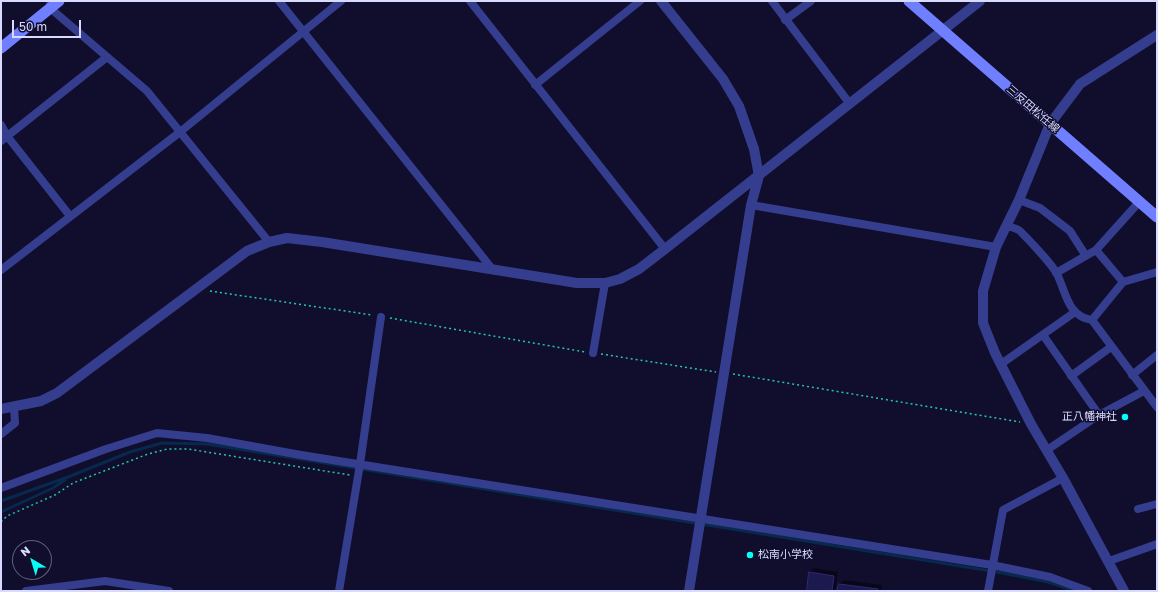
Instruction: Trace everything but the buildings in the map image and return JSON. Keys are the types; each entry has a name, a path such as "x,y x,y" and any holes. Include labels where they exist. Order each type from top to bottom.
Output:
{"main road":[{"name":"三反田松任線","path":"909,1 1157,217"},
{"path":"1,48 53,3"}],"street":[{"path":"278,1 493,270"},
{"path":"1,270 180,132 304,33 341,1"},
{"path":"470,1 665,249"},
{"path":"535,85 640,1"},
{"path":"661,1 723,79 739,106 754,149 759,176 752,205 697,532 689,591"},
{"path":"772,1 850,104"},
{"path":"785,20 811,1"},
{"path":"1,434 15,423 5,407 41,401 57,393 247,251 268,242 287,238 322,242 577,283 605,283 620,279 639,269 665,249 944,31 980,1"},
{"path":"53,3 107,57 147,91 268,242"},
{"path":"1124,591 1063,478 1031,424 1001,364 983,323 983,290 996,247 1019,200 1050,124 1080,84 1157,35"},
{"path":"4,139 107,57"},
{"path":"1,125 4,139 70,216"},
{"path":"1019,200 1040,208 1070,231 1086,256"},
{"path":"1056,273 1096,250 1140,201"},
{"path":"752,205 996,247"},
{"path":"1006,226 1019,230 1056,273 1062,291 1075,312 1083,318 1092,320 1144,391 1154,398 1157,407"},
{"path":"1096,250 1123,282"},
{"path":"1092,320 1123,282 1157,272"},
{"path":"593,353 605,283"},
{"path":"1001,364 1075,312"},
{"path":"339,591 360,465 381,317"},
{"path":"1043,335 1099,416"},
{"path":"1071,376 1111,347"},
{"path":"1132,375 1157,355"},
{"path":"1047,450 1099,416 1144,391"},
{"path":"1,488 106,449 157,433 207,438 360,465 700,517 1050,577 1088,591"},
{"path":"988,591 1003,510 1063,478"},
{"path":"1138,509 1157,504"},
{"path":"1109,561 1157,544"},
{"path":"26,591 105,581 170,591"}],"path":[{"path":"198,289 381,317 1031,424"},
{"path":"1,522 7,516 55,495 73,484 148,454 167,449 195,450 358,476"}],"waterway":[{"path":"1,501 68,477 130,452 162,443 207,444 997,572 1048,582 1075,591"},
{"path":"1,512 53,488 65,480"}],"place":[{"name":"正八幡神社","path":"1125,417"},
{"name":"松南小学校","path":"750,555"}]}
